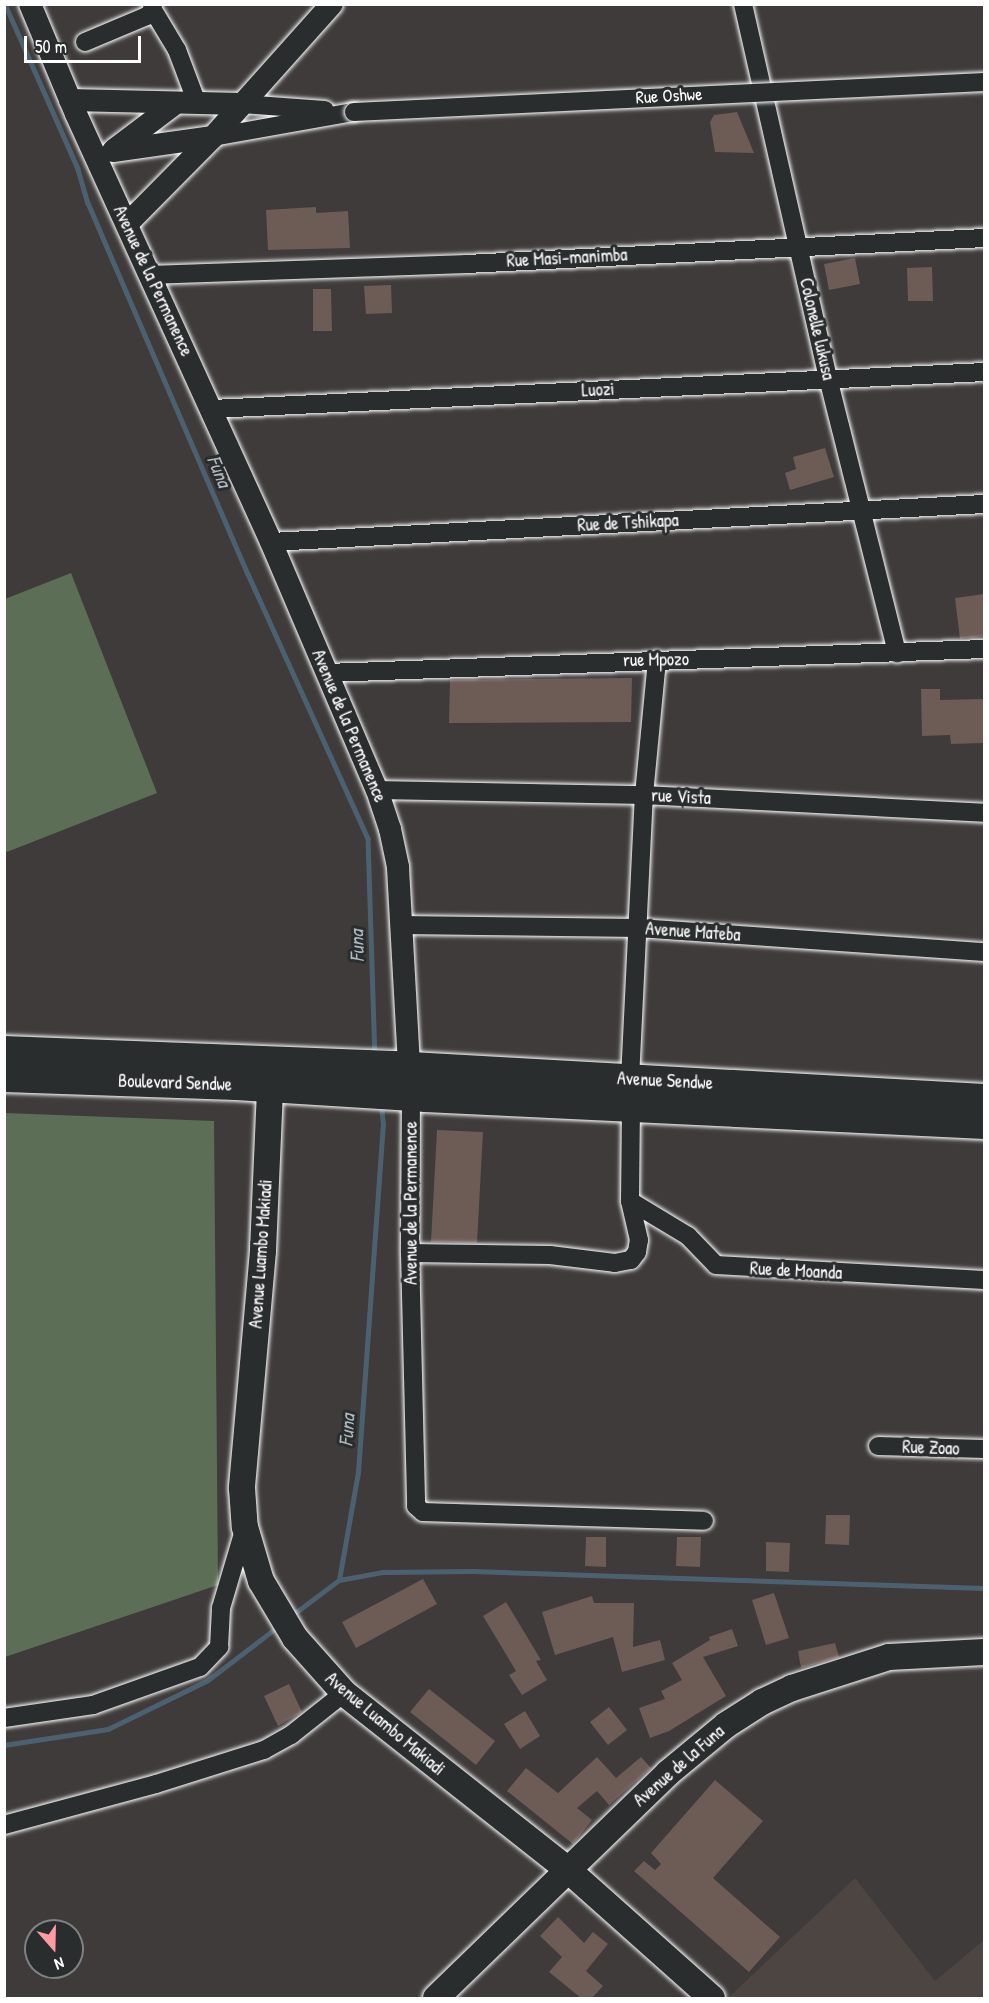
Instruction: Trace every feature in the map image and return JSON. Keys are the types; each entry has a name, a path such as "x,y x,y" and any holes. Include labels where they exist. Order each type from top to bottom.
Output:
{"highway":[{"name":"Boulevard Sendwe","path":"4,1051 271,1074 346,1078"},
{"name":"Boulevard Sendwe","path":"4,1077 271,1074"},
{"name":"Avenue Sendwe","path":"346,1078 631,1093 984,1099"},
{"name":"Avenue Sendwe","path":"631,1093 984,1124"}],"main road":[{"name":"Avenue Luambo Makiadi","path":"271,1074 263,1251 242,1488 244,1527 252,1560 266,1590 295,1638 344,1693 567,1869 712,1998"},
{"name":"Avenue de la Funa","path":"436,1998 567,1869 693,1751 726,1725 762,1702 846,1669 889,1656 984,1652"}],"street":[{"name":"Avenue de la Permanence","path":"30,4 70,100 105,155 127,224 271,542 377,790 390,829 398,868 401,926 401,1081 410,1253 416,1506 423,1512 704,1521"},
{"path":"127,224 213,137 332,4"},
{"name":"Colonelle lukusa","path":"743,4 828,378 897,653"},
{"path":"152,7 177,50 186,103"},
{"path":"85,42 147,16 152,7"},
{"name":"Rue Oshwe","path":"354,112 984,82"},
{"path":"70,100 242,104 354,112"},
{"path":"105,155 186,103"},
{"path":"105,155 354,112"},
{"name":"Rue Masi-manimba","path":"150,275 466,264 984,238"},
{"name":"Luozi","path":"212,409 984,372"},
{"name":"Rue de Tshikapa","path":"271,542 984,504"},
{"name":"rue Mpozo","path":"327,673 984,649"},
{"path":"410,1253 550,1255 615,1263 631,1260 637,1252 639,1240 630,1201 631,1093 645,795 657,660"},
{"name":"rue Vista","path":"377,790 645,795 984,813"},
{"name":"Avenue Mateba","path":"401,926 639,928 984,952"},
{"name":"Rue de Moanda","path":"630,1201 688,1236 716,1265 984,1280"},
{"name":"Rue Zoao","path":"878,1446 984,1449"},
{"path":"4,1718 93,1705 200,1667 219,1647 221,1608 244,1527"},
{"path":"4,1826 156,1784 264,1749 291,1734 344,1693"}],"shaded area":[{"path":"855,1878 935,1981 984,1940 984,1998 728,1998"}],"green space":[{"path":"71,573 157,793 7,852 4,846 5,599"},
{"path":"5,1113 214,1121 218,1585 5,1657"}],"building":[{"path":"737,112 754,153 715,152 710,122 714,115"},
{"path":"316,207 316,213 348,211 350,248 268,250 266,210"},
{"path":"855,258 860,284 829,290 824,264"},
{"path":"932,267 933,301 908,301 907,268"},
{"path":"391,285 392,313 366,314 364,286"},
{"path":"313,289 331,289 332,331 313,331"},
{"path":"825,448 834,477 790,490 785,473 796,469 793,457"},
{"path":"984,594 984,636 960,639 955,598"},
{"path":"632,678 631,722 449,723 450,680"},
{"path":"921,689 940,689 940,700 984,699 984,743 951,744 950,735 922,736"},
{"path":"437,1130 483,1132 477,1243 431,1242"},
{"path":"826,1515 850,1515 849,1545 825,1544"},
{"path":"586,1537 606,1537 606,1567 585,1566"},
{"path":"677,1537 701,1537 700,1567 676,1566"},
{"path":"766,1542 790,1543 789,1572 766,1571"},
{"path":"423,1579 437,1604 356,1648 342,1622"},
{"path":"774,1593 789,1638 766,1645 752,1600"},
{"path":"592,1596 594,1603 634,1603 633,1647 660,1640 665,1660 622,1672 613,1637 555,1655 542,1612"},
{"path":"506,1602 541,1660 536,1661 547,1680 522,1695 509,1675 516,1671 483,1616"},
{"path":"732,1629 738,1646 703,1657 726,1696 669,1731 650,1738 639,1708 665,1699 661,1691 682,1680 672,1663 710,1640 709,1637"},
{"path":"835,1643 839,1657 801,1668 798,1651"},
{"path":"289,1684 302,1712 278,1726 264,1696"},
{"path":"429,1689 495,1741 476,1765 410,1712"},
{"path":"609,1707 627,1730 608,1745 590,1722"},
{"path":"525,1711 540,1736 520,1749 504,1724"},
{"path":"597,1757 616,1778 641,1757 651,1768 609,1805 597,1791 577,1808 592,1820 573,1844 507,1791 526,1768 558,1793"},
{"path":"715,1780 763,1821 713,1878 780,1937 749,1972 634,1871 644,1861 655,1870 661,1864 651,1853"},
{"path":"558,1917 584,1943 593,1932 608,1944 586,1971 603,1986 592,1998 581,1998 549,1972 562,1957 540,1936"}],"waterway":[{"name":"Funa","path":"5,4 78,169 88,203 248,574 368,838 375,1055"},
{"name":"Funa","path":"291,1616 339,1580 358,1472 383,1125 381,1105"},
{"path":"339,1580 383,1572 473,1571 984,1588"},
{"name":"Funa","path":"4,1745 108,1729 208,1680 280,1625"}]}
